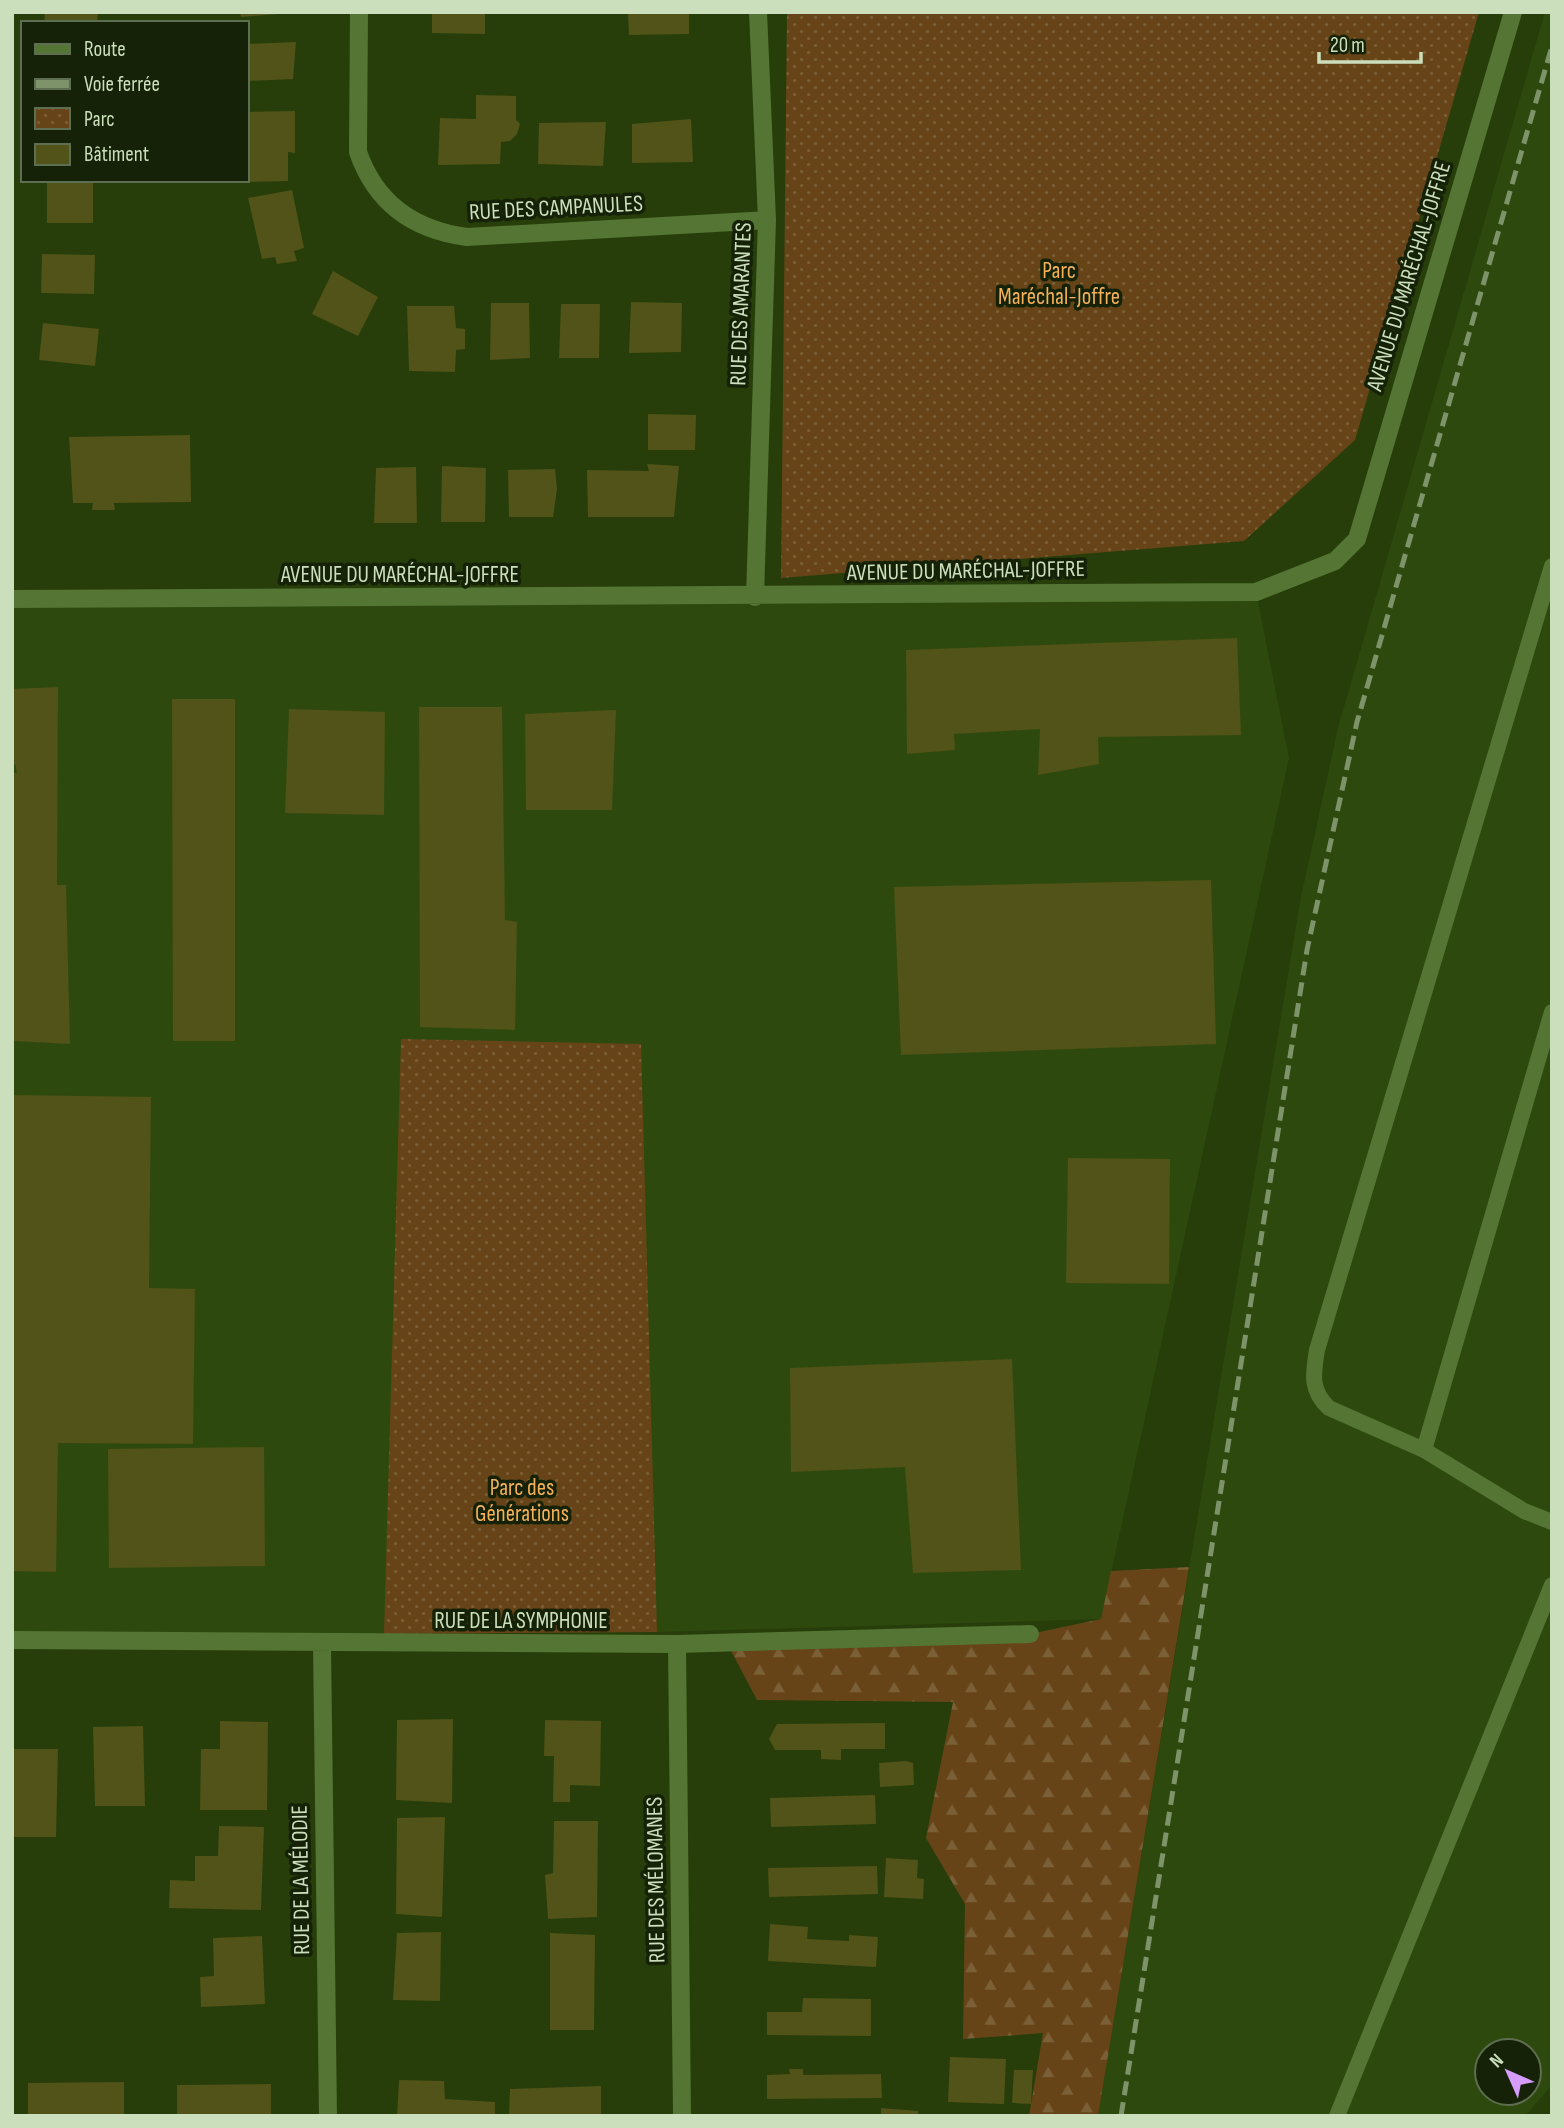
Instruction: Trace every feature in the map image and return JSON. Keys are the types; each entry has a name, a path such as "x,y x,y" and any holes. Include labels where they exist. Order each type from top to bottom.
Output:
{"street":[{"name":"RUE DES CAMPANULES","path":"359,12 358,152 365,174 380,196 398,214 417,224 442,234 467,237 767,220"},
{"name":"RUE DES AMARANTES","path":"755,597 767,220 758,12"},
{"name":"AVENUE DU MARÉCHAL-JOFFRE","path":"12,600 1256,592 1335,561 1357,539 1513,12"},
{"name":"RUE DE LA SYMPHONIE","path":"12,1640 322,1644 677,1644 1030,1634"},
{"name":"RUE DE LA MÉLODIE","path":"322,1644 328,2116"},
{"name":"RUE DES MÉLOMANES","path":"677,1644 682,2116"}],"lane":[{"path":"1552,566 1317,1350 1313,1387 1318,1398 1329,1408 1424,1450 1524,1511 1552,1522"},
{"path":"1424,1450 1552,1012"},
{"path":"1337,2116 1552,1585"}],"shaded area":[{"path":"1545,12 1552,12 1552,2085 1543,2095 1543,2037 1473,2037 1473,2107 1533,2107 1525,2116 1098,2116 1301,897 1338,728"},
{"path":"1256,592 1289,758 1101,1619 657,1632 12,1636 12,598"}],"green space":[{"name":"Parc Maréchal-Joffre","path":"787,12 1479,12 1355,440 1244,541 781,578"},
{"name":"Parc des Générations","path":"401,1039 641,1044 657,1632 384,1634"},
{"path":"1189,1567 1098,2116 1029,2116 1043,2033 963,2039 965,1904 926,1838 953,1702 757,1700 727,1643 1030,1634 1101,1619 1111,1571"}],"building":[{"path":"45,12 98,12 97,21 44,21"},
{"path":"240,12 278,12 278,14 241,17"},
{"path":"432,12 485,12 485,34 432,33"},
{"path":"628,12 689,12 689,34 629,35"},
{"path":"296,42 293,79 248,81 248,44"},
{"path":"476,95 516,96 516,120 520,124 517,134 510,141 501,142 500,164 438,165 440,118 476,119"},
{"path":"295,111 295,153 288,152 288,181 248,182 248,112"},
{"path":"691,119 693,162 632,163 632,124"},
{"path":"606,122 603,166 538,164 539,123"},
{"path":"47,182 93,182 93,223 47,223"},
{"path":"292,190 304,248 294,251 297,261 277,264 275,257 262,259 248,198"},
{"path":"42,254 95,255 94,294 41,293"},
{"path":"333,271 378,297 358,336 312,314"},
{"path":"631,302 682,303 681,352 629,353"},
{"path":"491,303 529,303 530,358 490,360"},
{"path":"561,304 600,304 599,358 559,358"},
{"path":"407,306 454,306 456,328 465,329 465,349 456,350 455,372 409,371"},
{"path":"43,323 99,329 95,366 39,360"},
{"path":"648,414 696,415 695,450 648,450"},
{"path":"190,435 191,502 114,503 115,510 92,510 93,503 73,503 69,437"},
{"path":"647,464 679,466 674,517 588,517 587,470 649,471"},
{"path":"442,466 486,468 485,522 441,522"},
{"path":"416,467 417,523 374,523 376,468"},
{"path":"555,469 557,489 553,517 509,517 508,470"},
{"path":"1237,638 1241,735 1098,737 1099,764 1038,775 1040,729 954,734 955,750 907,754 906,650"},
{"path":"58,687 57,885 66,885 70,1044 14,1041 12,773 17,773 15,764 12,764 12,689"},
{"path":"172,699 235,699 235,1041 173,1041"},
{"path":"419,707 502,707 505,920 517,922 515,1030 420,1027"},
{"path":"289,709 385,712 384,815 285,813"},
{"path":"616,710 612,810 526,810 525,714"},
{"path":"1211,880 1216,1044 901,1055 894,887"},
{"path":"12,1095 151,1097 149,1288 195,1289 193,1444 58,1443 56,1572 12,1571"},
{"path":"1068,1158 1170,1159 1169,1284 1066,1283"},
{"path":"1012,1359 1021,1570 913,1573 905,1467 791,1472 790,1368"},
{"path":"264,1447 265,1566 109,1568 108,1449"},
{"path":"453,1719 452,1803 396,1800 397,1720"},
{"path":"545,1720 601,1721 600,1786 570,1785 570,1802 553,1802 554,1756 544,1756"},
{"path":"220,1721 268,1722 267,1810 200,1810 201,1749 220,1749"},
{"path":"885,1723 885,1749 841,1749 841,1760 821,1759 821,1750 775,1750 769,1739 777,1724"},
{"path":"143,1726 145,1806 95,1806 93,1727"},
{"path":"14,1749 58,1749 56,1837 12,1837"},
{"path":"879,1763 913,1763 914,1785 880,1787"},
{"path":"875,1795 876,1824 771,1827 770,1798"},
{"path":"445,1817 442,1917 396,1914 397,1818"},
{"path":"554,1821 598,1821 597,1917 548,1919 545,1875 553,1873"},
{"path":"219,1826 264,1827 261,1910 169,1908 170,1880 195,1881 195,1856 218,1856"},
{"path":"886,1858 918,1860 917,1878 924,1879 923,1899 884,1897"},
{"path":"877,1866 878,1894 769,1897 768,1868"},
{"path":"770,1924 808,1927 807,1939 849,1941 849,1935 878,1937 876,1967 768,1961"},
{"path":"441,1932 440,2001 393,2000 397,1933"},
{"path":"550,1933 595,1935 594,2030 550,2030"},
{"path":"262,1936 265,2004 201,2007 200,1977 214,1976 213,1938"},
{"path":"803,1998 871,1999 871,2036 767,2035 767,2012 802,2012"},
{"path":"950,2057 1006,2059 1004,2104 948,2102"},
{"path":"789,2069 803,2069 803,2075 881,2074 882,2098 767,2099 767,2075 790,2074"},
{"path":"1014,2070 1033,2070 1031,2104 1012,2103"},
{"path":"399,2080 444,2081 445,2099 495,2102 495,2116 397,2116"},
{"path":"124,2082 124,2116 28,2116 28,2083"},
{"path":"271,2084 271,2116 177,2116 177,2085"},
{"path":"601,2086 601,2116 509,2116 510,2089"},
{"path":"881,2108 918,2111 918,2116 881,2116"}],"railway":[{"path":"1121,2116 1307,950 1357,722 1552,46"}]}
